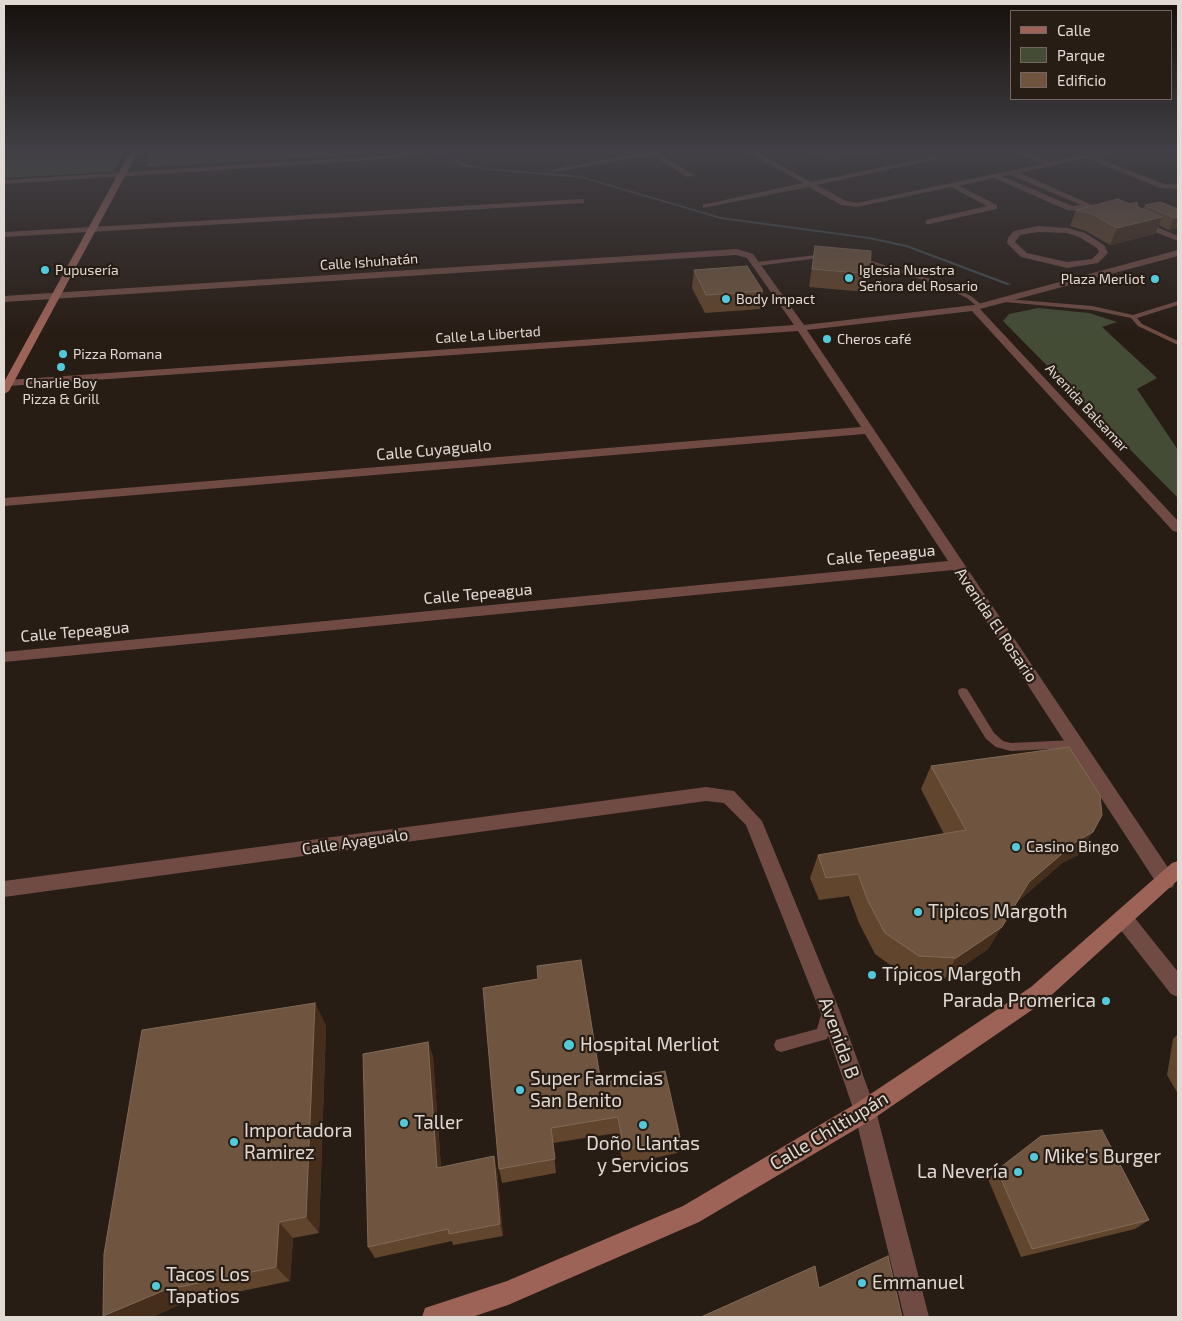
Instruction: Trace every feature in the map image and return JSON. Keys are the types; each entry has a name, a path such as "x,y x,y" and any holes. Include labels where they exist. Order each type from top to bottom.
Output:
{"street":[{"path":"5,385 102,214"},
{"path":"4,235 368,214"},
{"path":"929,222 965,214"},
{"path":"1135,220 1178,239"},
{"path":"1095,262 1104,253 1101,247 1082,236 1068,232 1038,229 1026,230 1012,238 1011,243 1016,249 1036,260 1066,265 1095,262 1114,271"},
{"name":"Calle Ishuhatán","path":"4,299 737,252"},
{"name":"Avenida El Rosario","path":"737,252 750,256 757,264 1074,744 1172,875"},
{"name":"Calle La Libertad","path":"5,385 801,328 977,308 1178,254"},
{"name":"Avenida Balsamar","path":"977,308 1178,528"},
{"name":"Calle Cuyagualo","path":"4,502 867,430"},
{"name":"Calle Tepeagua","path":"4,657 956,566"},
{"name":"Calle Ayagualo","path":"4,889 706,794"},
{"name":"Avenida B","path":"706,794 728,796 753,821 829,1009 865,1111 917,1317"},
{"name":"Calle Chiltiupán","path":"434,1317 508,1293 690,1214 865,1111 1038,994 1172,875"},
{"path":"1123,918 1178,987"}],"lane":[{"path":"757,264 835,255"},
{"path":"849,256 872,260 899,271 926,278 969,297 977,308"},
{"path":"1007,301 1092,308 1133,317 1178,303"},
{"path":"1133,317 1140,325 1178,344"},
{"path":"963,692 990,736 1000,744 1011,747 1074,744"},
{"path":"781,1045 822,1034 829,1009"}],"green space":[{"path":"1038,308 1089,313 1117,322 1102,327 1157,378 1137,389 1178,450 1178,498 1003,321 1009,314"}],"building":[{"path":"1092,214 1154,214 1162,217 1117,228"},
{"path":"1164,214 1178,214 1178,217 1174,218"},
{"path":"815,246 871,251 870,274 812,269"},
{"path":"747,266 763,291 706,295 694,270"},
{"path":"1069,747 1100,795 1102,815 1093,832 1077,841 1029,882 1002,927 956,958 919,956 885,933 868,901 858,874 826,878 818,855 966,830 931,766"},
{"path":"581,960 601,1083 665,1071 680,1137 624,1150 618,1117 551,1128 555,1159 499,1169 483,988 538,979 537,966"},
{"name":"Importadora Ramirez","path":"315,1003 306,1217 279,1222 276,1267 165,1290 103,1316 104,1254 142,1030"},
{"name":"Taller","path":"428,1042 437,1168 494,1156 500,1224 449,1234 448,1229 368,1247 363,1054"},
{"path":"1102,1130 1149,1220 1032,1249 997,1170 1041,1136"},
{"path":"888,1256 902,1317 701,1317 815,1266 819,1288"}],"waterway":[{"path":"706,214 721,218 869,238 907,246 1009,284"}],"place":[{"name":"Pupusería","path":"45,270"},
{"name":"Iglesia Nuestra Señora del Rosario","path":"849,278"},
{"name":"Plaza Merliot","path":"1155,279"},
{"name":"Body Impact","path":"726,299"},
{"name":"Cheros café","path":"827,339"},
{"name":"Pizza Romana","path":"63,354"},
{"name":"Charlie Boy Pizza & Grill","path":"61,367"},
{"name":"Casino Bingo","path":"1016,847"},
{"name":"Tipicos Margoth","path":"918,912"},
{"name":"Típicos Margoth","path":"872,975"},
{"name":"Parada Promerica","path":"1106,1001"},
{"name":"Hospital Merliot","path":"569,1045"},
{"name":"Super Farmcias San Benito","path":"520,1090"},
{"name":"Taller","path":"404,1123"},
{"name":"Doño Llantas y Servicios","path":"643,1125"},
{"name":"Importadora Ramirez","path":"234,1142"},
{"name":"Mike's Burger","path":"1034,1157"},
{"name":"La Nevería","path":"1018,1172"},
{"name":"Emmanuel","path":"862,1283"},
{"name":"Tacos Los Tapatios","path":"156,1286"}]}
